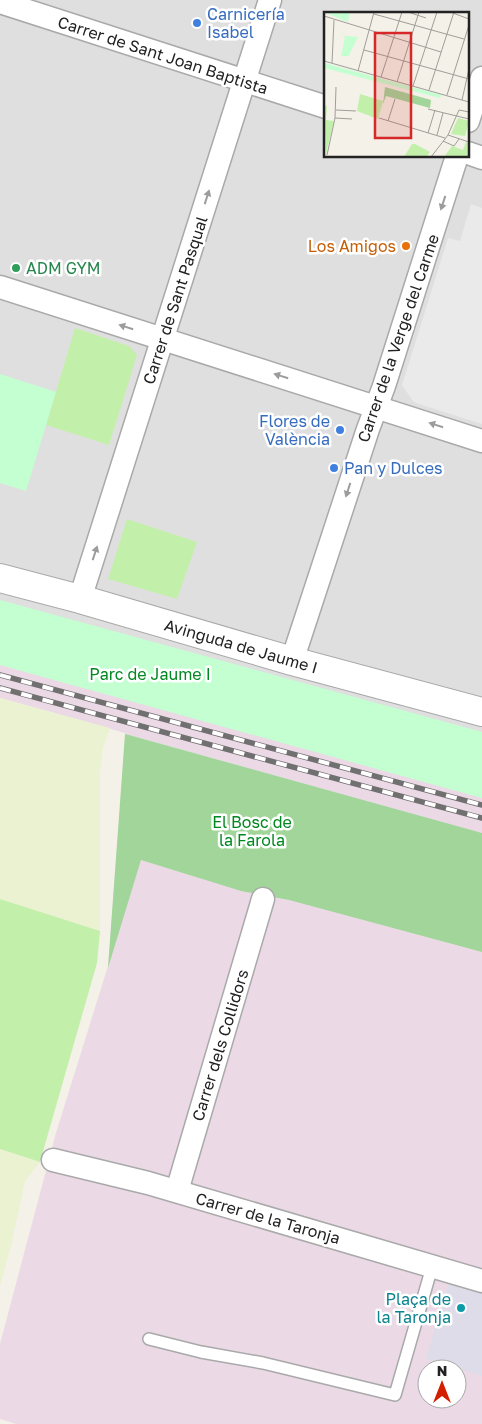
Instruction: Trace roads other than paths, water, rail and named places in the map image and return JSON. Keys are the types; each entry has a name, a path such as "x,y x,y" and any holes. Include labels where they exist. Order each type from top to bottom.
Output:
{"street":[{"name":"Carrer de Sant Pasqual","path":"80,599 270,0"},
{"name":"Carrer de Sant Joan Baptista","path":"0,2 324,106"},
{"path":"470,115 482,78"},
{"path":"470,154 482,158"},
{"name":"Carrer de la Verge del Carme","path":"292,662 456,158"},
{"path":"0,287 482,441"},
{"name":"Avinguda de Jaume I","path":"0,578 80,599 292,662 482,712"},
{"name":"Carrer dels Collidors","path":"177,1192 264,899"},
{"name":"Carrer de la Taronja","path":"53,1160 177,1192 482,1282"}],"lane":[{"path":"149,1340 201,1352 264,1363 395,1395 432,1266"}],"railway":[{"path":"0,675 482,805"},
{"path":"0,688 482,818"}],"place":[{"name":"Carnicería Isabel","path":"197,23"},
{"name":"Los Amigos","path":"406,246"},
{"name":"ADM GYM","path":"16,268"},
{"name":"Flores de València","path":"340,430"},
{"name":"Pan y Dulces","path":"334,468"},
{"name":"Plaça de la Taronja","path":"461,1308"}],"park label":[{"name":"Parc de Jaume I","path":"150,674"},
{"name":"El Bosc de la Farola","path":"252,831"}]}
